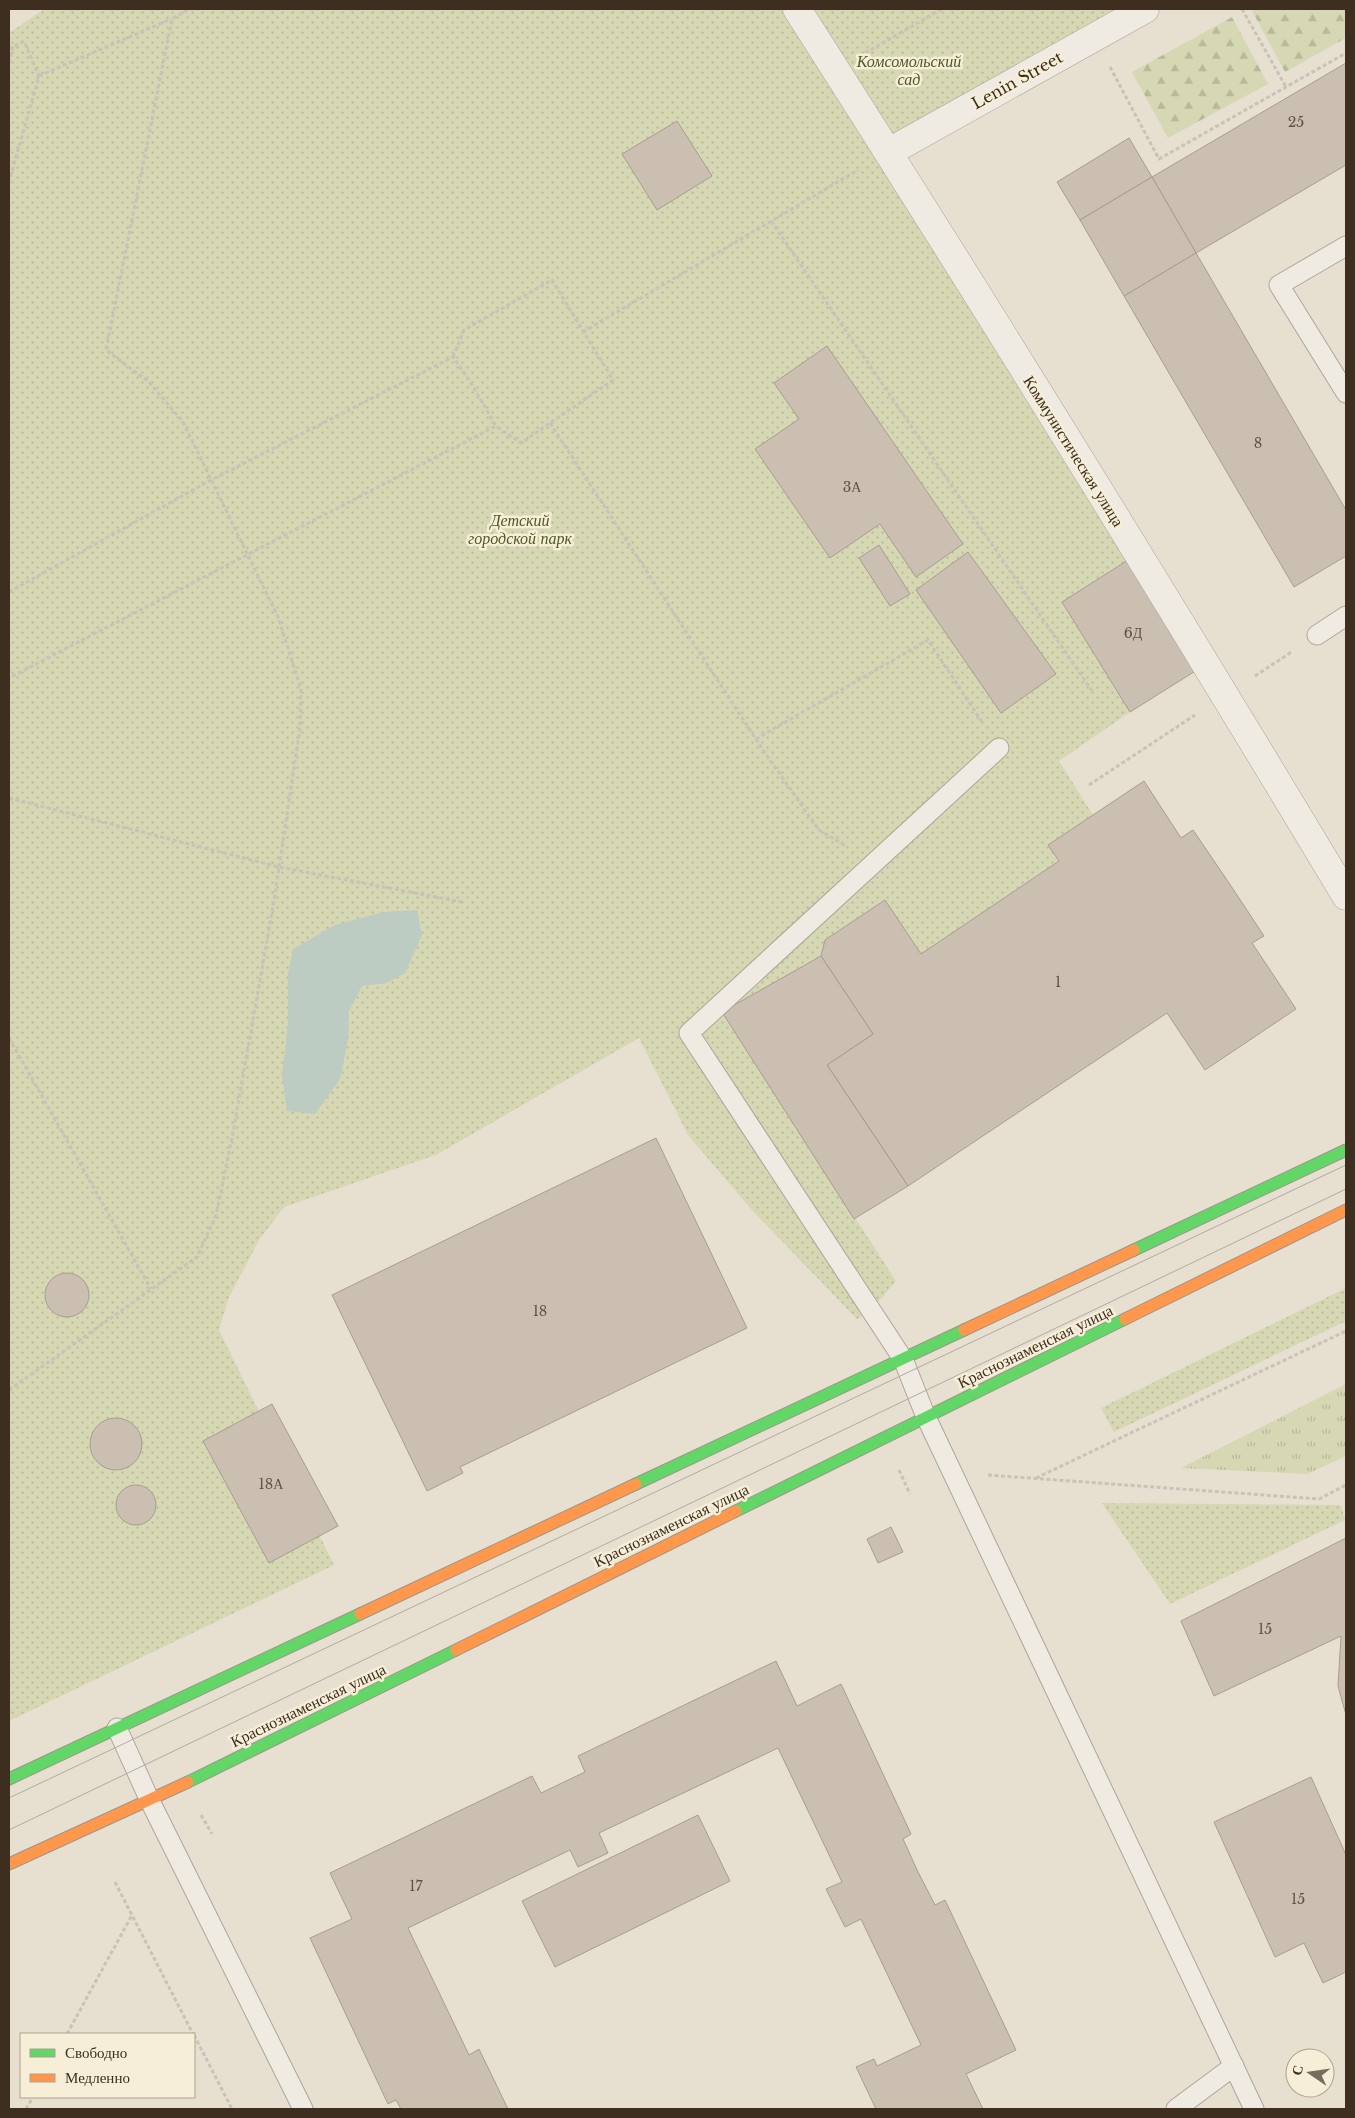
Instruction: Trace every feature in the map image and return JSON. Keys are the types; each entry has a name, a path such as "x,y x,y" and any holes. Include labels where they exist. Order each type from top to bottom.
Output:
{"main road":[{"path":"9,1779 1346,1150"},
{"name":"Краснознаменская улица","path":"9,1864 150,1801 1346,1210"}],"street":[{"name":"Коммунистическая улица","path":"797,9 889,152 1226,695 1346,896"},
{"name":"Lenin Street","path":"889,152 1145,9"}],"lane":[{"path":"1346,246 1278,285 1346,393"},
{"path":"1318,635 1346,616"},
{"path":"999,748 689,1033 903,1359 926,1417 1254,2109"},
{"path":"117,1728 150,1801 303,2109"},
{"path":"1176,2109 1234,2066"}],"path":[{"path":"39,76 172,19 189,9"},
{"path":"836,70 942,9"},
{"path":"1242,9 1286,87"},
{"path":"9,1390 197,1257 216,1215 233,1133 279,866 300,728 301,689 278,617 183,422 149,382 106,350 172,19"},
{"path":"1094,38 1159,159 1346,53"},
{"path":"9,49 24,41 39,76 9,182"},
{"path":"9,63 14,46"},
{"path":"583,332 889,152"},
{"path":"771,221 1092,691"},
{"path":"9,592 212,480 452,357 464,330 552,280 613,380 521,443 496,426 469,380 452,357"},
{"path":"550,423 756,739 819,830 874,863"},
{"path":"9,678 496,426"},
{"path":"756,739 928,640 999,748"},
{"path":"9,798 279,866 462,902"},
{"path":"9,1038 151,1290"},
{"path":"1035,1478 1346,1331"},
{"path":"952,1472 1319,1499 1346,1486"},
{"path":"115,1882 193,2033"},
{"path":"68,2033 132,1915"},
{"path":"195,2037 232,2109"},
{"path":"26,2109 32,2098"}],"green space":[{"name":"Детский городской парк","path":"44,9 1145,9 889,152 1136,555 1062,602 1130,712 1059,761 1093,815 1048,845 1059,861 921,954 885,900 825,940 821,956 722,1012 896,1281 870,1312 857,1319 750,1208 688,1135 639,1038 436,1155 284,1207 259,1240 229,1297 219,1330 334,1565 9,1721 9,33"},
{"path":"1251,9 1346,9 1346,38 1285,72"},
{"path":"1232,17 1268,84 1168,138 1132,72"},
{"path":"1346,1288 1346,1321 1114,1432 1101,1408"},
{"path":"1346,1384 1346,1456 1307,1474 1181,1468"},
{"path":"1102,1503 1341,1505 1345,1520 1170,1604"}],"shaded area":[{"path":"417,910 422,935 405,973 386,983 362,986 349,1011 348,1039 340,1079 315,1114 287,1111 282,1076 288,1026 288,974 293,949 335,925 384,912"}],"building":[{"path":"1346,63 1346,165 1196,253 1152,177"},
{"path":"677,121 712,176 657,210 622,154"},
{"path":"1129,138 1152,177 1080,220 1057,182"},
{"path":"1152,177 1196,253 1124,296 1080,220"},
{"path":"1196,253 1346,510 1346,556 1294,587 1124,296"},
{"path":"827,346 963,544 916,577 880,524 830,558 755,449 799,419 774,383"},
{"path":"879,545 910,594 890,606 859,558"},
{"path":"968,552 1056,674 1001,713 916,590"},
{"path":"1136,555 1205,665 1130,712 1062,602"},
{"path":"1144,781 1181,838 1193,830 1229,883 1264,936 1252,943 1296,1009 1205,1070 1167,1013 908,1186 827,1065 873,1034 821,956 825,940 885,900 921,954 1059,861 1048,845"},
{"path":"821,956 873,1034 827,1065 908,1186 854,1219 722,1012"},
{"path":"656,1138 747,1328 460,1467 463,1473 427,1491 332,1295"},
{"path":"71,1273 83,1279 88,1286 88,1304 83,1311 76,1316 63,1317 51,1311 46,1304 45,1291 51,1279 58,1274"},
{"path":"272,1404 338,1526 269,1563 203,1441"},
{"path":"116,1418 126,1420 134,1426 140,1434 142,1444 140,1454 134,1462 126,1468 116,1470 106,1468 98,1462 92,1454 90,1444 92,1434 98,1426 106,1420"},
{"path":"136,1485 150,1491 156,1505 150,1519 136,1525 122,1519 116,1505 122,1491"},
{"path":"891,1527 903,1552 878,1563 867,1539"},
{"path":"1346,1538 1346,1715 1338,1686 1341,1636 1214,1696 1181,1621"},
{"path":"776,1661 797,1706 841,1684 911,1834 903,1839 918,1872 935,1905 945,1900 1016,2050 966,2074 983,2109 876,2109 856,2067 874,2059 877,2066 921,2045 861,1919 845,1927 826,1889 842,1882 778,1748 599,1833 608,1853 578,1867 570,1850 408,1928 469,2055 479,2049 508,2109 401,2109 396,2100 388,2104 310,1938 352,1919 330,1873 532,1776 541,1793 585,1772 578,1756"},
{"path":"1311,1777 1346,1855 1346,1972 1323,1983 1304,1943 1275,1957 1214,1822"},
{"path":"698,1815 730,1881 555,1967 522,1901"}],"tram line":[{"path":"9,1798 1346,1165"},
{"path":"9,1830 1346,1189"}],"traffic: fast":[{"path":"1134,1250 1346,1150"},
{"path":"736,1511 1125,1319"},
{"path":"636,1484 964,1330"},
{"path":"9,1779 360,1614"},
{"path":"188,1782 456,1650"}],"traffic: slow":[{"path":"1125,1319 1346,1210"},
{"path":"964,1330 1134,1250"},
{"path":"360,1614 636,1484"},
{"path":"456,1650 736,1511"},
{"path":"9,1864 188,1782"}],"park label":[{"name":"Комсомольский сад","path":"909,70"}]}
